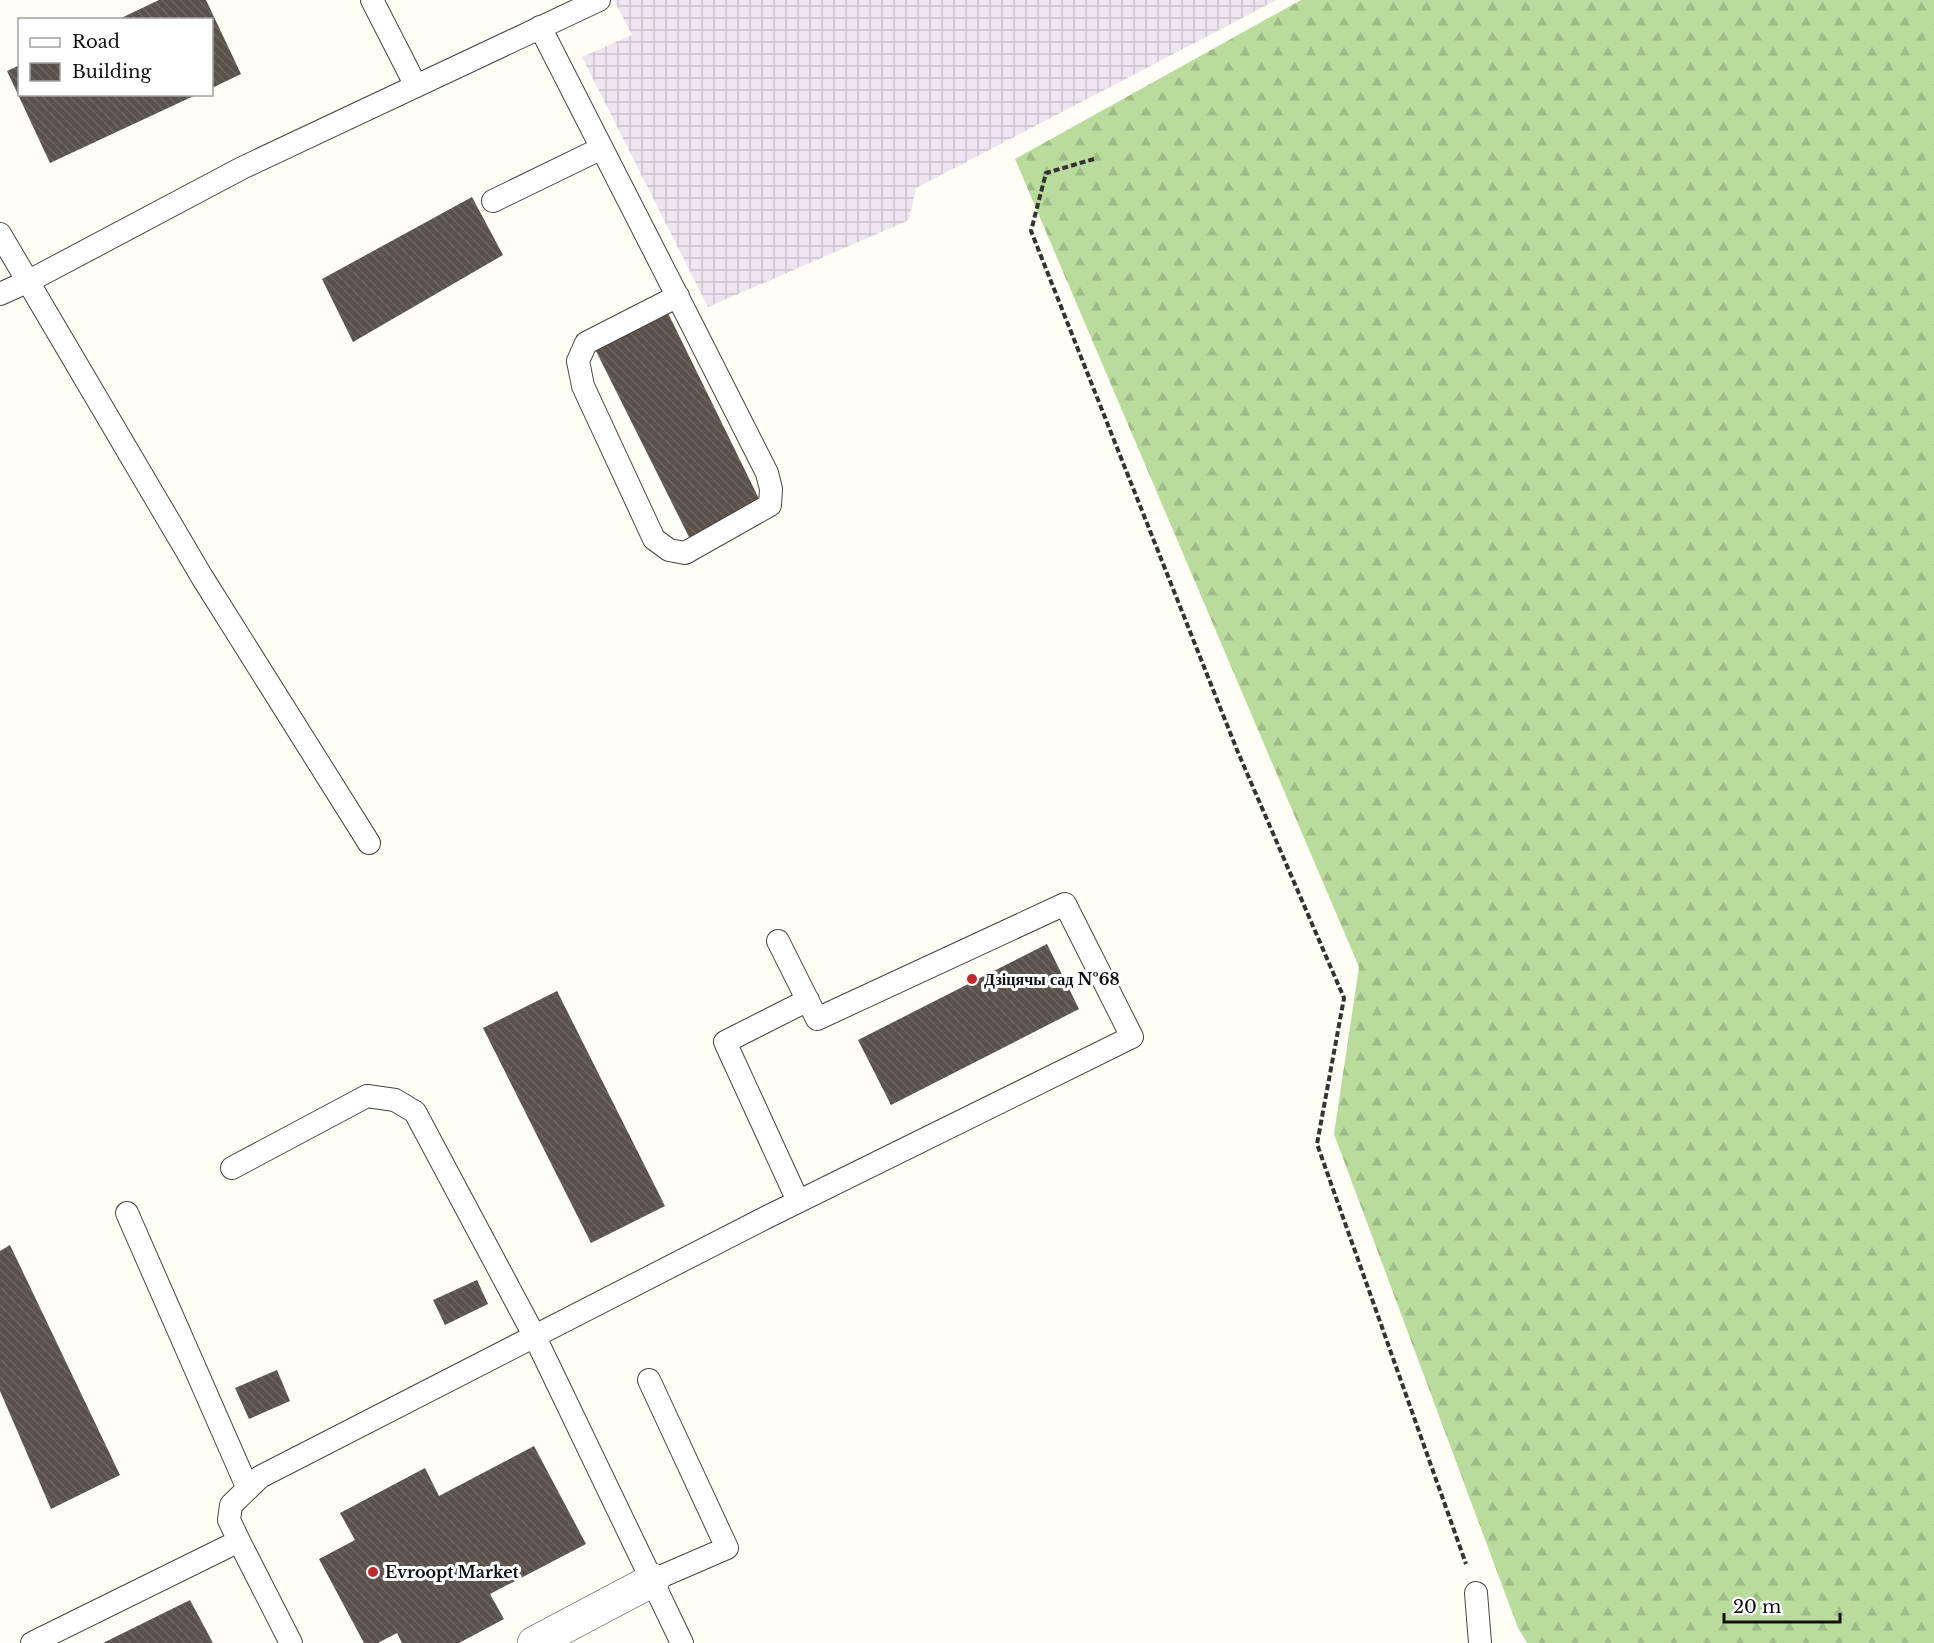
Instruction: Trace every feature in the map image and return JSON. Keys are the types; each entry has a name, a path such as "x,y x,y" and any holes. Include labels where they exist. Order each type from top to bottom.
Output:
{"street":[{"path":"534,1643 653,1580"}],"lane":[{"path":"372,0 416,86"},
{"path":"0,294 29,281 242,168 599,0"},
{"path":"540,27 678,296 767,473 771,489 770,505 685,553 669,550 654,540 583,386 578,362 586,343 678,296"},
{"path":"493,201 602,148"},
{"path":"0,234 202,577 369,843"},
{"path":"291,1643 230,1520 231,1506 260,1477 798,1201 1132,1037 1065,904 817,1018 778,941"},
{"path":"798,1201 725,1042 808,1000"},
{"path":"232,1168 367,1096 396,1100 415,1112 535,1336 682,1643"},
{"path":"127,1213 248,1489"},
{"path":"649,1380 727,1548 653,1580"},
{"path":"32,1643 239,1541"},
{"path":"1476,1593 1480,1643"}],"path":[{"path":"1094,159 1046,173 1031,231 1237,750 1344,998 1317,1144 1476,1593"}],"shaded area":[{"path":"614,0 1277,0 916,188 909,220 708,307 582,57 632,35"}],"green space":[{"path":"1301,0 1934,0 1934,1643 1527,1643 1518,1628 1334,1134 1359,967 1015,159"}],"building":[{"path":"159,0 206,0 241,74 213,88 213,18 121,18"},
{"path":"18,66 18,95 7,71"},
{"path":"19,96 194,96 50,163"},
{"path":"472,197 503,255 353,342 322,279"},
{"path":"666,309 762,505 692,543 595,349"},
{"path":"1047,944 1079,1009 891,1105 858,1040"},
{"path":"557,991 665,1206 591,1243 483,1028"},
{"path":"10,1245 120,1475 51,1509 0,1391 0,1251"},
{"path":"477,1280 488,1304 445,1325 433,1300"},
{"path":"277,1370 290,1401 249,1419 235,1388"},
{"path":"534,1446 586,1544 490,1594 504,1619 459,1643 402,1643 397,1633 378,1643 364,1643 319,1559 355,1540 340,1513 425,1468 439,1496"},
{"path":"190,1600 213,1643 103,1643"}],"place":[{"name":"Дзіцячы сад №68","path":"972,979"},
{"name":"Evroopt Market","path":"373,1572"}]}
